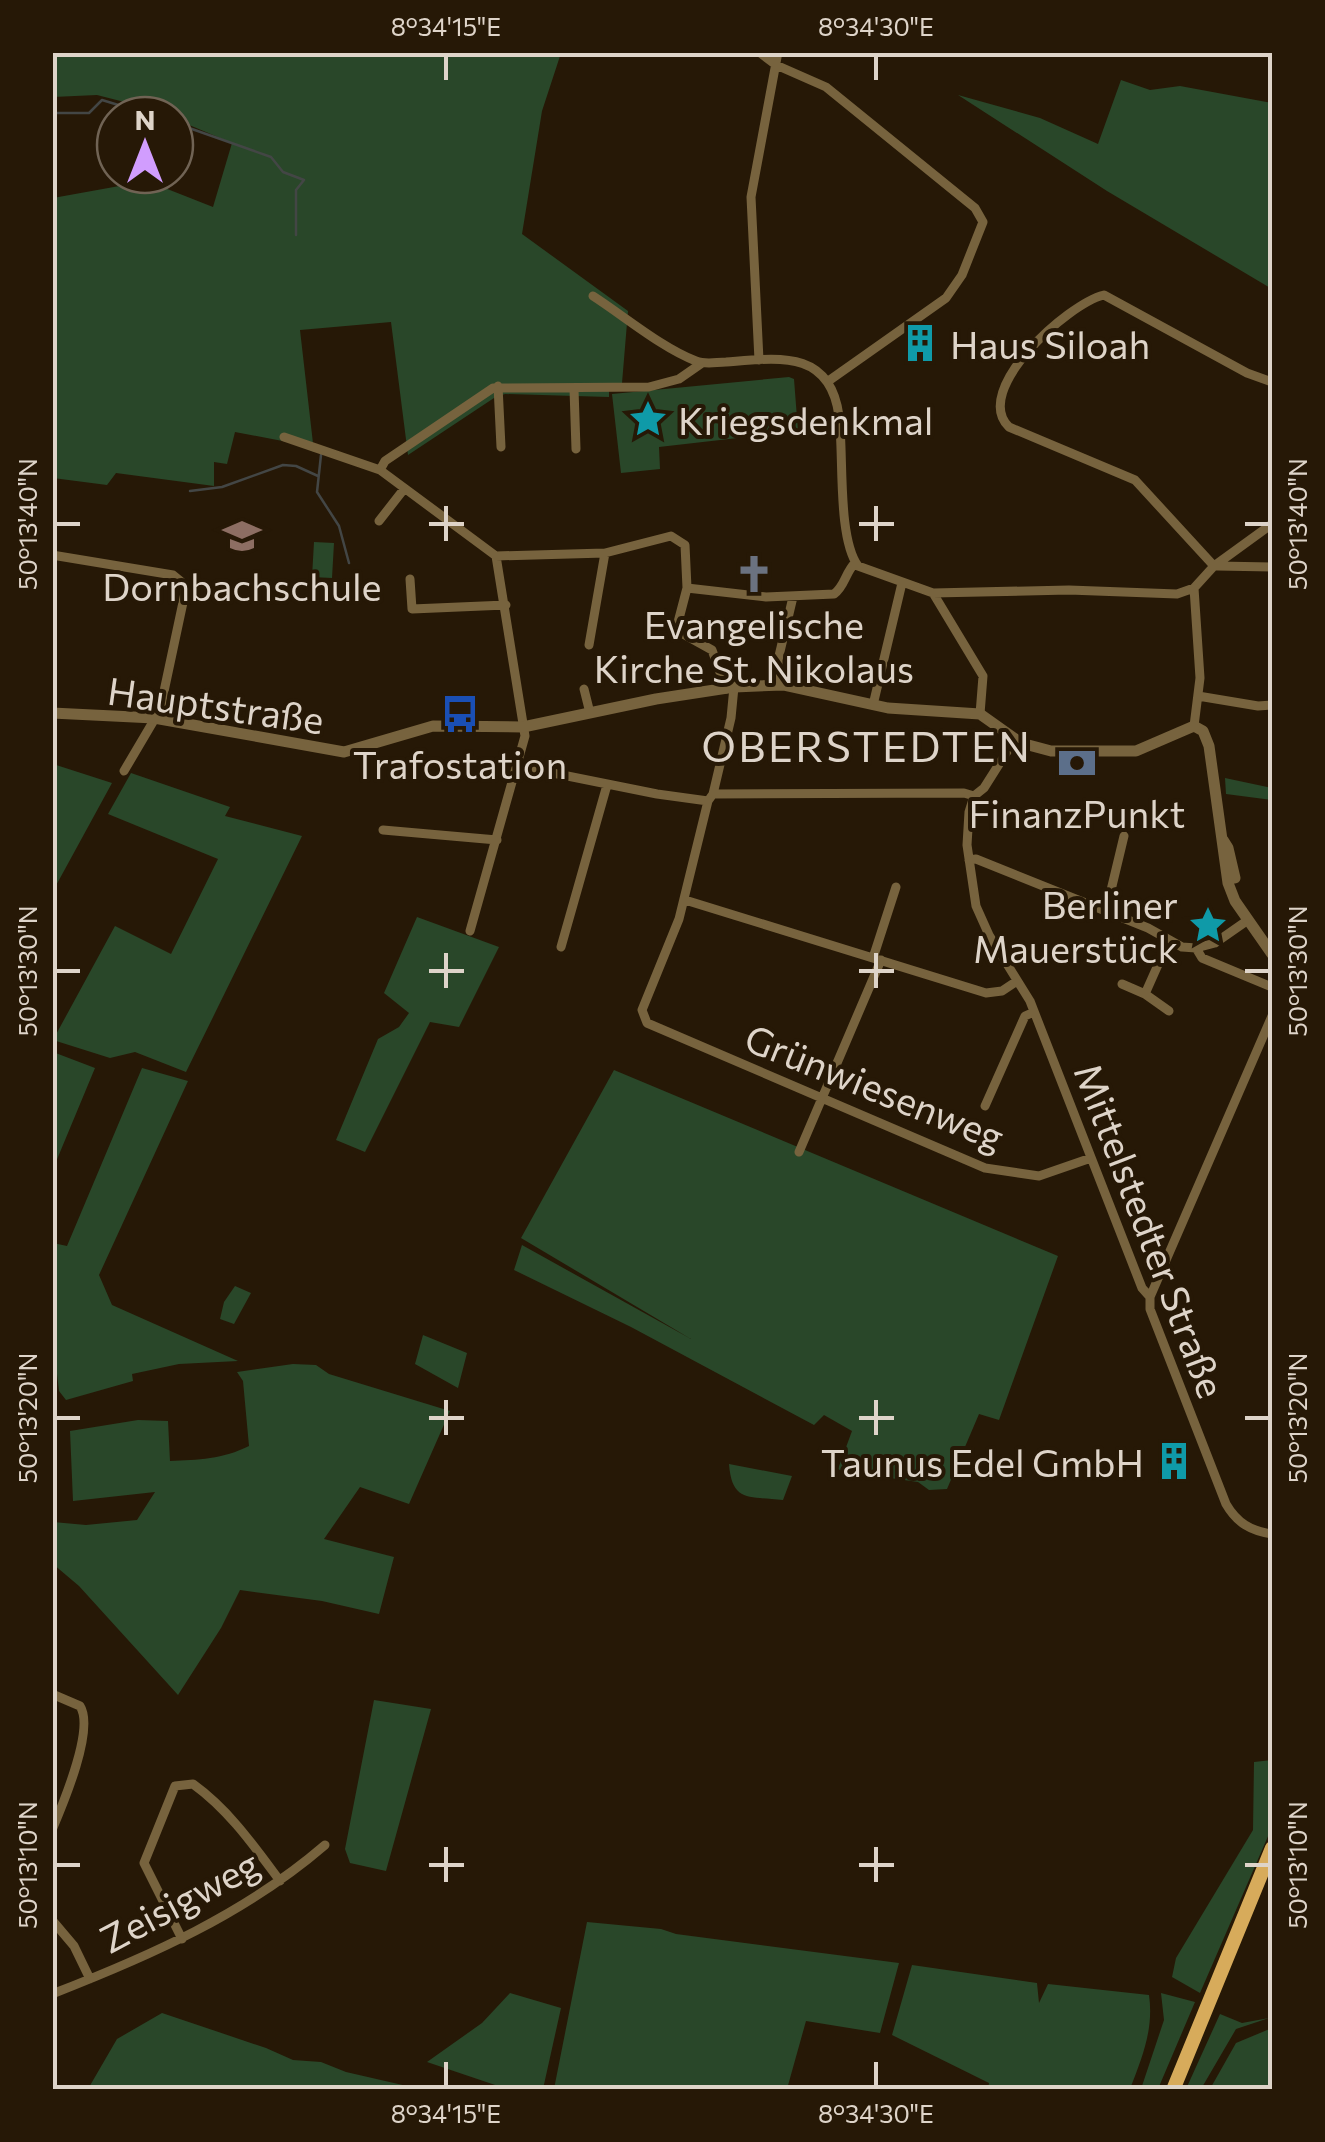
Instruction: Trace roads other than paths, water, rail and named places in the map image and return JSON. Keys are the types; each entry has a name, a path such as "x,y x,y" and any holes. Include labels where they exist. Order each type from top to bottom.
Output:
{"main road":[{"path":"1173,2090 1272,1848"}],"street":[{"path":"759,52 776,65 826,87 975,208 984,222 962,275 946,298 827,382"},
{"path":"758,360 750,204 778,52"},
{"path":"1272,382 1247,374 1104,295 1058,320 1037,338 1018,365 1000,403 1001,418 1009,427 1134,480 1214,566 1272,566"},
{"path":"593,296 702,364"},
{"path":"380,470 385,461 498,386 574,389 663,385 702,364 802,361 827,382 839,415 845,516 855,563 842,589 834,594 793,597 687,588"},
{"path":"498,386 502,447"},
{"path":"574,389 576,449"},
{"path":"284,438 380,470 496,556 605,554 672,536 685,545 687,588 676,630 712,650 730,688 731,718 685,900 986,993 1002,991 1018,981"},
{"path":"379,521 404,489"},
{"path":"855,563 933,593 1069,590 1178,594 1194,588 1214,566 1272,524"},
{"path":"589,645 605,554"},
{"path":"52,555 173,575 184,584 160,710 124,771"},
{"path":"470,930 524,742 496,556"},
{"path":"410,579 412,609 506,605"},
{"path":"872,705 902,583"},
{"path":"1194,588 1198,696 1194,726"},
{"path":"933,593 978,668 983,681 980,714 1015,739 1051,752 1126,752 1150,747 1194,726 1203,731 1228,884 1235,901 1272,954"},
{"path":"778,685 778,660 793,597"},
{"name":"Hauptstraße","path":"52,713 154,718 337,752 433,726 524,727 730,688 778,685 872,705 980,714"},
{"path":"584,689 590,713"},
{"path":"1198,696 1272,705"},
{"name":"Mittelstedter Straße","path":"1015,739 984,788 974,796 966,833 978,915 1034,1012 1142,1288 1150,1298 1150,1309 1226,1504 1239,1522 1272,1534"},
{"path":"518,766 608,785 711,798 932,792 974,796"},
{"path":"561,947 608,785"},
{"path":"383,830 497,840"},
{"path":"1106,911 1124,836"},
{"path":"969,860 976,859 1148,928 1182,947 1215,943 1248,920"},
{"path":"800,1152 877,959 896,887"},
{"name":"Grünwiesenweg","path":"685,900 642,1010 647,1023 985,1168 1039,1176 1091,1158"},
{"path":"1145,994 1169,940"},
{"path":"1196,948 1202,958 1272,987"},
{"path":"1122,984 1169,1011"},
{"path":"985,1106 1025,1016 1034,1012"},
{"path":"1150,1298 1272,1016"},
{"path":"52,1694 80,1706 86,1719 76,1764 52,1830"},
{"path":"182,1938 144,1863 175,1786 192,1784 207,1794 250,1841 280,1882"},
{"name":"Zeisigweg","path":"52,1994 182,1938 280,1882 325,1845"},
{"path":"52,1920 74,1946 90,1980"}],"waterway":[{"path":"52,113 89,113 95,107"},
{"path":"195,130 271,157 283,172 304,180 296,190 296,235"},
{"path":"321,455 317,492 339,526 349,563"},
{"path":"190,491 222,487 283,465 318,476"}],"place":[{"name":"Haus Siloah","path":"920,343"},
{"name":"Kriegsdenkmal","path":"648,419"},
{"name":"Dornbachschule","path":"242,536"},
{"name":"Evangelische Kirche St. Nikolaus","path":"754,574"},
{"name":"Trafostation","path":"460,714"},
{"name":"FinanzPunkt","path":"1077,763"},
{"name":"Berliner Mauerstück","path":"1208,925"},
{"name":"Taunus Edel GmbH","path":"1174,1461"}],"district":[{"name":"OBERSTEDTEN","path":"867,745"}]}
